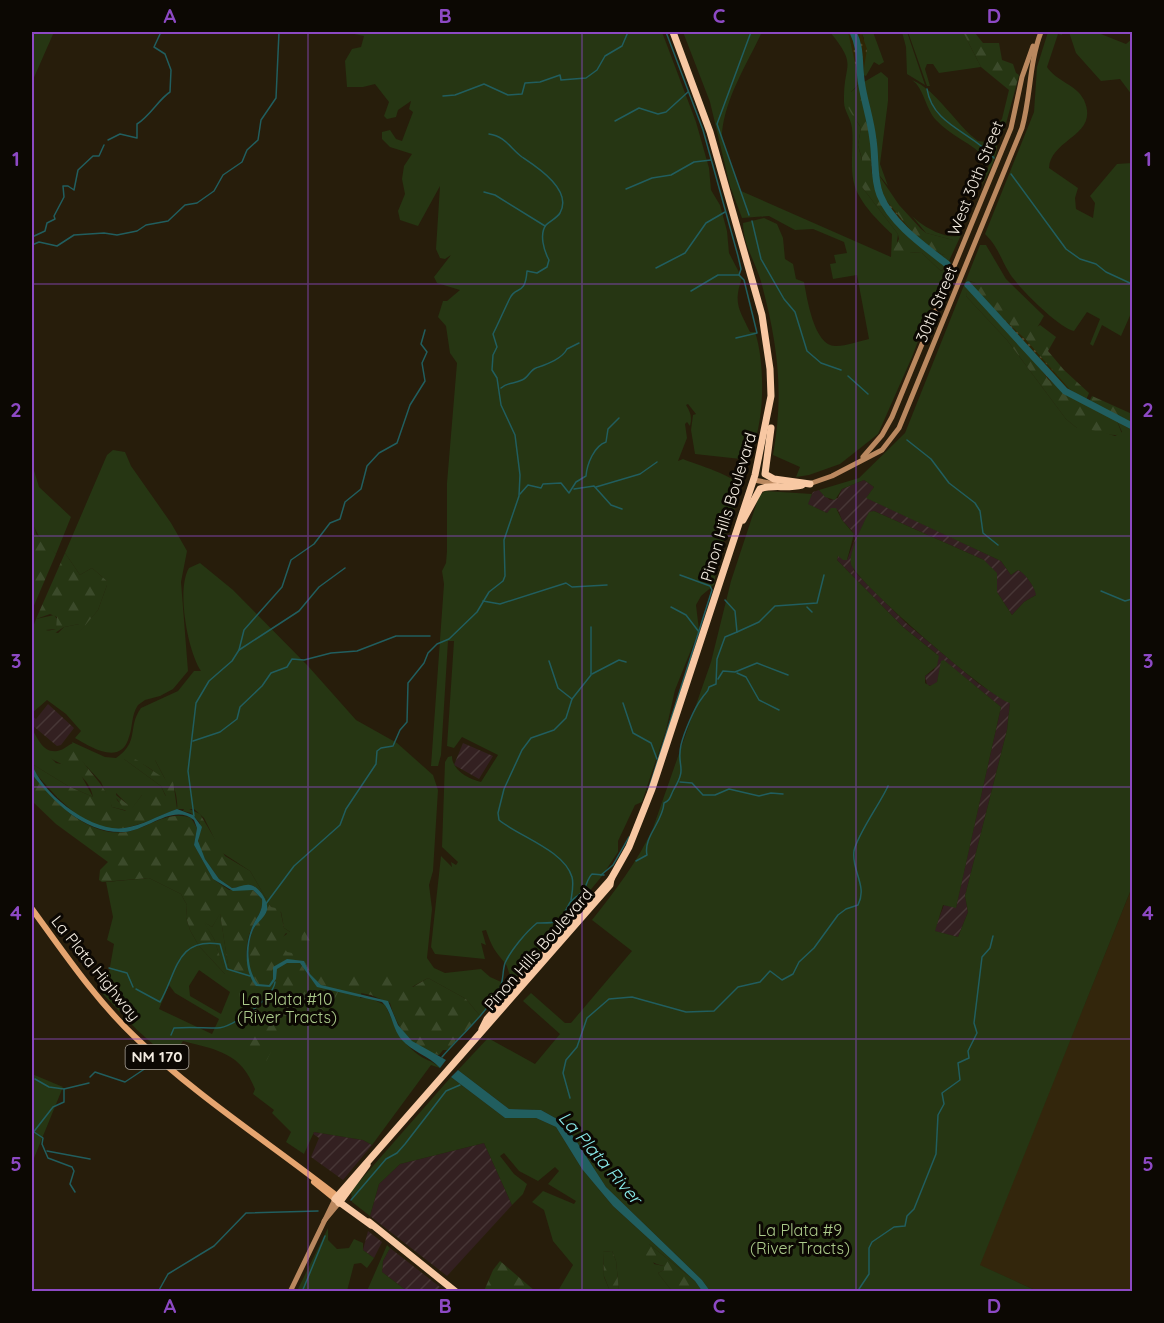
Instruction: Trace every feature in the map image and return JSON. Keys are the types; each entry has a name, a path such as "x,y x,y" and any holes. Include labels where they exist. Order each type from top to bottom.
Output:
{"highway":[{"name":"Pinon Hills Boulevard","path":"338,1199 610,885 611,879 630,847 652,789 754,480 762,451 771,396 770,369 762,315 710,132 673,32"},
{"path":"771,396 771,427 765,474 774,479 806,484"},
{"path":"719,581 739,529 758,491 765,487 784,489 806,484"},
{"name":"La Plata Highway","path":"338,1199 456,1292"}],"main road":[{"name":"West 30th Street","path":"861,459 882,435 892,417 1011,128 1026,63 1041,32"},
{"name":"30th Street","path":"754,480 778,485 806,484 832,476 882,450 889,444 904,418 1022,128 1029,101 1035,48 1041,32"},
{"name":"La Plata Highway","path":"32,909 96,996 138,1040 338,1199"},
{"path":"290,1292 324,1221 338,1199"}],"shaded area":[{"path":"864,480 874,487 867,497 1001,561 1011,575 1018,570 1023,572 1036,590 1036,595 1024,602 1012,615 997,592 997,583 984,560 874,511 869,513 861,529 851,557 854,571 906,623 979,684 1010,703 1007,730 965,896 968,912 958,937 934,931 944,905 956,907 1001,707 943,660 937,682 933,686 927,685 925,676 934,670 938,655 903,627 837,560 838,556 847,560 855,539 852,531 842,520 838,510 827,513 807,504 813,492 819,490 830,500 838,498 842,489"},
{"path":"48,704 74,728 61,745 57,746 32,725 32,716 36,719"},
{"path":"463,743 493,756 479,779 454,765"},
{"path":"1132,887 1132,1291 1037,1291 979,1265"},
{"path":"314,1132 363,1140 372,1145 343,1180 311,1157 319,1138 313,1134"},
{"path":"484,1143 512,1205 447,1276 370,1216 379,1184 400,1164"},
{"path":"368,1231 382,1242 374,1258 363,1250"},
{"path":"390,1248 440,1287 436,1291 407,1291 382,1272 383,1261"}],"green space":[{"path":"32,32 54,32 32,82"},
{"path":"355,32 662,32 696,122 709,168 711,190 720,205 727,231 729,253 742,278 738,306 750,332 755,332 761,359 761,407 752,449 747,449 751,456 750,460 695,454 691,430 693,415 696,414 688,404 686,405 691,415 691,423 690,426 687,422 685,424 687,438 678,461 683,459 715,471 732,479 742,488 719,555 721,560 718,561 714,585 701,596 696,605 699,630 675,690 666,730 642,802 635,805 618,841 618,852 602,876 526,968 514,979 494,948 486,930 482,931 486,945 481,943 485,959 435,954 431,947 441,856 452,867 451,862 456,865 458,862 442,847 445,762 448,757 452,756 458,770 471,779 481,782 498,755 462,737 454,748 447,746 454,641 448,641 441,755 438,766 431,766 444,584 442,571 446,563 447,551 447,483 457,363 450,353 446,326 438,317 443,301 447,301 460,290 437,283 434,277 451,255 445,259 440,258 436,249 440,186 418,226 400,220 398,211 405,194 402,179 404,166 412,154 390,147 382,139 382,132 390,130 396,139 402,141 413,112 409,109 411,101 398,110 396,117 387,119 384,116 389,102 375,84 347,87 345,61 352,49 361,47 364,36 354,34"},
{"path":"683,32 762,32 732,94 722,133 741,191 891,257 892,234 866,206 853,180 852,128 844,102 848,65 844,52 830,32 848,32 856,56 859,84 851,92 853,115 861,128 858,145 862,160 862,187 898,234 897,242 909,252 922,253 941,271 946,268 912,357 878,434 840,464 809,475 796,477 800,467 773,455 778,411 778,370 762,285 745,239 743,223 764,218 777,224 783,238 785,259 793,264 796,279 804,282 813,320 822,339 828,344 840,346 869,339 857,275 833,279 830,264 836,263 834,255 847,253 844,242 813,229 795,230 769,216 742,218 730,186 710,102"},
{"path":"861,32 873,32 884,62 879,65 874,62 866,76 863,75 864,38"},
{"path":"902,32 907,32 925,85 907,74 906,47"},
{"path":"908,32 963,32 981,67 939,73 933,64 927,64 925,69 930,86 927,86"},
{"path":"963,32 975,33 983,43 999,43 1002,60 1013,64 1019,75 1004,131 1003,129 999,132 994,128 1002,119 1009,90 981,67"},
{"path":"1048,32 1062,32 1062,35 1058,34 1047,67 1081,95 1087,112 1086,122 1058,150 1049,168 1078,188 1075,198 1076,209 1093,218 1095,203 1090,196 1117,164 1132,163 1132,311 1121,336 1102,325 1093,346 1090,344 1100,319 1087,312 1074,331 1059,323 1040,307 1015,280 985,234 1034,112 1037,67"},
{"path":"1069,32 1096,32 1126,44 1132,39 1132,95 1120,79 1101,81 1076,53"},
{"path":"881,72 888,78 888,101 880,164 888,186 876,171 876,142 864,82"},
{"path":"912,80 930,91 978,141 988,142 995,134 996,155 980,190 989,165 987,160 936,120 919,88"},
{"path":"859,84 871,133 871,169 877,193 896,222 947,265 941,271 922,253 910,252 906,258 901,258 893,250 899,239 898,234 862,187 862,159 858,145 861,128 847,104 849,94"},
{"path":"876,171 899,205 921,229 926,233 953,240 950,252 944,255 927,246 894,215 883,198"},
{"path":"912,216 928,228 942,234 961,235 948,263 936,252 944,255 953,240 926,233"},
{"name":"La Plata #9 (River Tracts)","path":"980,245 986,245 1006,279 1044,316 1037,328 1013,315 982,286 970,281 966,296 1007,340 1066,419 1077,428 1088,427 1115,436 1122,432 1117,421 1132,430 1130,432 1132,439 1132,887 980,1265 1037,1291 710,1291 702,1280 606,1187 573,1136 559,1120 541,1110 509,1109 458,1070 488,1038 535,1064 560,1034 523,1001 531,993 565,1023 571,1023 632,951 592,920 633,864 653,828 711,662 731,581 759,496 765,491 812,494 808,504 827,513 831,508 836,508 842,520 854,534 847,560 838,556 837,560 903,627 939,656 937,666 925,676 925,683 930,686 937,682 941,661 944,660 1001,707 956,908 943,905 935,931 958,937 968,912 965,896 1007,730 1010,703 998,697 952,662 898,614 858,575 851,564 852,553 869,512 874,511 984,560 997,573 997,592 1012,615 1024,602 1036,595 1027,577 1018,570 1011,575 1001,561 866,498 874,487 864,480 842,489 835,500 825,497 819,490 859,478 905,433"},
{"path":"968,281 984,285 993,298 1007,310 1030,324 1037,327 1040,325 1056,337 1048,351 1064,370 1089,393 1086,400 1066,387 1026,340 968,287 1024,345 1048,379 1065,393 1117,421 1122,434 1111,435 1077,428 1066,419 1007,340 966,296"},
{"path":"1092,396 1132,414 1132,424 1089,402"},
{"path":"113,450 125,452 131,466 171,523 187,551 181,582 188,671 173,689 138,705 125,746 113,753 97,750 75,738 81,731 66,714 47,700 32,713 32,630 36,619 54,615 58,620 56,629 46,630 58,633 64,627 79,624 79,632 98,610 107,581 92,568 80,575 65,553 107,455"},
{"path":"32,464 39,487 71,517 56,554 42,542 33,525"},
{"path":"32,517 36,534 56,554 32,610"},
{"path":"65,553 80,575 92,568 107,581 107,585 98,610 78,634 79,624 64,627 49,637 44,636 43,632 56,629 57,617 50,614 36,619"},
{"name":"La Plata #10 (River Tracts)","path":"200,563 233,590 308,666 356,720 397,743 433,775 438,790 433,871 429,885 432,909 427,958 434,968 445,973 481,969 490,977 508,985 480,1016 466,999 428,978 412,987 391,976 366,975 360,998 370,998 385,1005 398,1031 410,1048 440,1068 431,1065 372,1145 363,1140 314,1132 304,1154 286,1142 291,1132 272,1113 274,1110 253,1094 255,1089 249,1077 235,1060 207,1047 183,1041 171,1060 137,1030 99,990 107,984 114,944 107,940 113,917 106,882 149,878 181,894 187,905 186,917 190,930 199,946 225,974 214,939 202,920 212,927 220,913 229,971 290,932 284,928 281,912 271,907 250,871 221,852 204,818 194,809 177,809 172,782 160,764 155,760 173,794 152,770 139,762 124,759 161,786 166,797 142,795 132,809 116,793 117,800 128,811 112,807 101,782 76,755 72,742 105,757 116,758 131,740 141,708 178,691 194,671 201,671 192,650 185,620 184,590 189,568","holes":["199,970 230,992 221,1014 190,996 189,986","169,985 175,993 219,1019 212,1034 159,1009"]},
{"path":"32,729 42,746 50,751 61,750 74,743 82,760 109,798 112,807 126,811 111,791 132,808 142,795 158,792 166,796 161,786 124,759 123,755 137,760 165,779 172,792 154,758 165,765 173,781 177,809 124,828 97,825 85,819 62,802 34,771 32,764 68,786 93,797 88,785 81,776 41,751 35,742"},
{"path":"32,738 56,763 68,765 81,775 93,797 68,786 32,764"},
{"name":"La Plata #10 (River Tracts)","path":"32,773 50,795 74,816 101,830 116,833 131,831 168,817 191,818 197,828 194,845 213,879 229,890 253,890 262,899 261,910 250,932 247,948 247,964 256,985 270,987 276,979 277,969 296,963 303,965 308,977 315,984 338,992 332,1004 338,1008 344,1006 346,1009 330,1010 327,1020 296,1009 299,999 296,999 265,1064 240,1036 246,1031 246,1020 234,1018 239,1013 241,1005 239,990 229,971 220,914 212,927 204,922 214,939 226,975 199,946 190,930 186,917 187,905 181,894 149,878 102,882 99,880 100,870 108,862 56,824 32,801"},
{"path":"185,807 200,814 225,856 250,871 271,907 280,909 284,928 290,932 294,928 291,937 286,933 280,941 287,952 297,954 301,951 302,927 310,928 315,938 305,952 330,971 342,974 392,974 399,976 413,987 428,978 466,999 480,1016 447,1050 443,1050 439,1055 421,1049 407,1037 390,1003 371,995 321,985 310,974 304,961 285,960 272,970 273,979 269,986 258,984 252,972 249,949 251,934 267,907 261,892 252,885 232,888 219,879 198,845 200,823 191,813 183,811"},
{"path":"32,1074 63,1087 32,1163"},
{"path":"451,1077 505,1118 536,1118 556,1127 582,1169 613,1206 695,1281 649,1244 654,1264 664,1266 664,1270 658,1273 672,1291 619,1291 616,1261 612,1251 603,1252 604,1277 610,1291 558,1291 573,1265 553,1241 544,1210 532,1202 543,1191 574,1204 576,1201 548,1184 559,1171 555,1167 538,1181 519,1171 504,1153 500,1156 514,1174 527,1184 523,1194 512,1205 484,1143 400,1164 379,1184 370,1216 352,1202 351,1191"},
{"path":"328,1228 328,1240 337,1249 349,1248 354,1239 363,1243 363,1250 374,1258 367,1268 361,1263 354,1264 347,1291 297,1291"},
{"path":"644,1243 649,1244 695,1281 702,1291 672,1291 658,1273 664,1270 664,1266 646,1256 642,1250"},
{"path":"387,1245 390,1248 383,1261 382,1272 407,1291 367,1291"},
{"path":"612,1251 616,1261 619,1291 610,1291 604,1276 603,1252"},
{"path":"500,1261 535,1291 484,1291 493,1270"}],"sand":[{"path":"848,32 861,32 867,49 863,75 876,142 876,171 881,194 919,240 948,263 947,265 896,222 877,193 871,169 871,133"},
{"path":"968,285 1026,340 1073,393 1132,424 1132,430 1065,393 1048,379 1032,355"}],"water":[{"path":"32,764 37,775 57,798 69,809 97,824 111,828 131,827 177,809 193,815 202,827 198,841 205,859 219,879 232,888 253,886 263,895 267,910 254,927 249,943 250,965 258,984 269,985 273,979 273,967 287,959 304,961 310,974 321,985 388,1001 398,1025 412,1041 446,1060 440,1068 406,1044 396,1031 388,1010 382,1002 317,987 300,963 287,963 277,969 276,979 270,987 256,986 247,964 247,948 250,932 261,910 262,899 253,890 233,891 213,879 194,845 197,828 194,820 177,815 124,832 96,828 71,814 50,795 32,774"},
{"path":"458,1070 509,1109 541,1110 559,1120 573,1136 606,1187 702,1280 710,1291 702,1291 695,1281 613,1206 582,1169 556,1127 536,1118 505,1118 451,1077"}],"waterway":[{"path":"108,140 120,134 137,138 137,124 170,92 171,70 165,54 154,47 161,32"},
{"path":"32,245 39,242 57,246 74,235 104,233 117,235 137,231 146,225 168,221 185,205 197,203 214,191 223,175 242,162 247,150 258,140 261,120 276,98 279,32"},
{"path":"443,96 455,95 484,84 508,95 522,94 525,83 540,82 560,75 561,80 586,78 597,70 605,56 622,46 628,32"},
{"path":"666,32 703,130 738,256 741,269 739,275 744,280 757,333 736,338"},
{"path":"749,215 717,124 751,32"},
{"path":"853,32 859,52 863,93 872,133 876,181 880,195 900,224 947,264"},
{"path":"927,89 937,112 955,128 976,141 994,158"},
{"path":"615,121 639,108 658,114 666,112 688,92"},
{"path":"265,905 294,866 340,825 346,809 376,764 377,751 393,746 400,730 407,722 408,683 424,663 428,653 437,644 449,639 477,612 489,592 503,581 505,576 504,540 519,496 520,475 515,435 501,405 497,378 492,370 493,355 497,347 493,334 512,294 522,288 527,271 537,273 547,267 549,260 544,247 544,229 560,213 563,204 562,196 552,180 504,140 489,134"},
{"path":"32,237 45,231 47,223 55,219 54,216 64,197 63,186 74,190 78,170 93,156 99,156 104,145"},
{"path":"626,189 652,178 671,175 694,162 711,160"},
{"path":"1011,174 1066,249 1080,259 1096,264 1106,272 1132,284"},
{"path":"484,192 495,195 545,226"},
{"path":"656,268 685,253 706,223 725,212"},
{"path":"752,221 761,259 784,299 795,312 807,351 821,363 841,370"},
{"path":"691,291 718,275 739,275"},
{"path":"968,285 1065,391 1132,426"},
{"path":"194,816 188,771 196,703 209,681 232,661 239,650 244,630 282,587 291,560 314,544 330,523 340,519 345,502 361,489 367,466 379,453 397,443 410,405 425,381 422,363 427,352 421,344 425,330"},
{"path":"501,388 524,379 534,369 554,361 567,349 579,343"},
{"path":"848,376 868,394"},
{"path":"520,494 528,485 541,488 543,484 561,483 569,493 576,482 586,476 592,456 598,447 606,442 608,429 619,418"},
{"path":"907,440 931,459 949,483 975,503 980,511 983,533 998,545"},
{"path":"596,487 640,474 657,462"},
{"path":"574,489 594,486 611,505 622,509"},
{"path":"239,650 299,611 319,587 345,568"},
{"path":"648,791 712,590 710,586 680,575"},
{"path":"737,632 759,622 775,606 817,603 824,575"},
{"path":"483,601 500,604 566,583 572,587 607,585"},
{"path":"1101,591 1125,601 1132,599"},
{"path":"636,861 647,855 650,836 663,810 664,803 669,799 680,776 682,740 699,702 709,687 716,684 717,659 725,637 737,632 735,611 725,600"},
{"path":"671,607 686,615 699,632"},
{"path":"807,607 812,612"},
{"path":"571,900 573,880 567,867 540,844 499,820 498,813 504,789 522,750 531,738 554,730 566,718 572,699 591,675 591,627"},
{"path":"193,741 220,732 237,719 240,707 262,686 271,673 287,667 292,659 304,660 331,653 357,651 396,636 430,636"},
{"path":"592,674 619,660 626,662"},
{"path":"549,661 558,688 572,699"},
{"path":"718,679 723,671 735,672 757,663 788,675"},
{"path":"737,673 746,677 759,700 779,710"},
{"path":"623,703 633,733 651,743 657,759"},
{"path":"680,782 692,783 703,795 715,795 729,789 759,796 771,793 783,794"},
{"name":"La Plata River","path":"570,1098 563,1073 566,1060 577,1047 587,1018 609,999 632,997 686,1012 714,1011 738,987 760,982 770,971 782,980 793,974 799,962 814,948 838,915 858,905 861,891 854,851 888,786"},
{"path":"601,875 613,865 629,837"},
{"path":"442,1057 493,999 501,987 505,963 524,936 537,923 554,922 560,919 570,902 583,891 592,874 604,875"},
{"path":"857,1292 869,1274 869,1248 872,1242 894,1227 905,1226 907,1216 914,1209 936,1154 938,1115 944,1104 942,1093 960,1080 958,1063 969,1058 968,1051 977,1033 974,1023 982,957 990,948 993,936"},
{"path":"136,989 160,1002 175,969 186,952 194,946 205,943 220,944 227,969 250,976"},
{"path":"109,968 127,973 133,987"},
{"path":"171,1035 174,1028 217,1028 233,1023 260,1004 273,989 275,982"},
{"path":"90,1077 95,1072 125,1082 152,1064"},
{"path":"35,1079 49,1087 64,1089"},
{"path":"32,1134 53,1107 64,1102 64,1089 89,1083"},
{"path":"351,1200 386,1159 397,1153 405,1144 446,1091 460,1085"},
{"path":"34,1132 43,1138 42,1144 48,1158 72,1167 74,1171 70,1184 75,1192"},
{"path":"47,1151 90,1159"},
{"path":"158,1292 168,1274 214,1246 246,1213 318,1211"},
{"path":"302,1292 325,1236"},
{"path":"87,1292 110,1292"}]}
